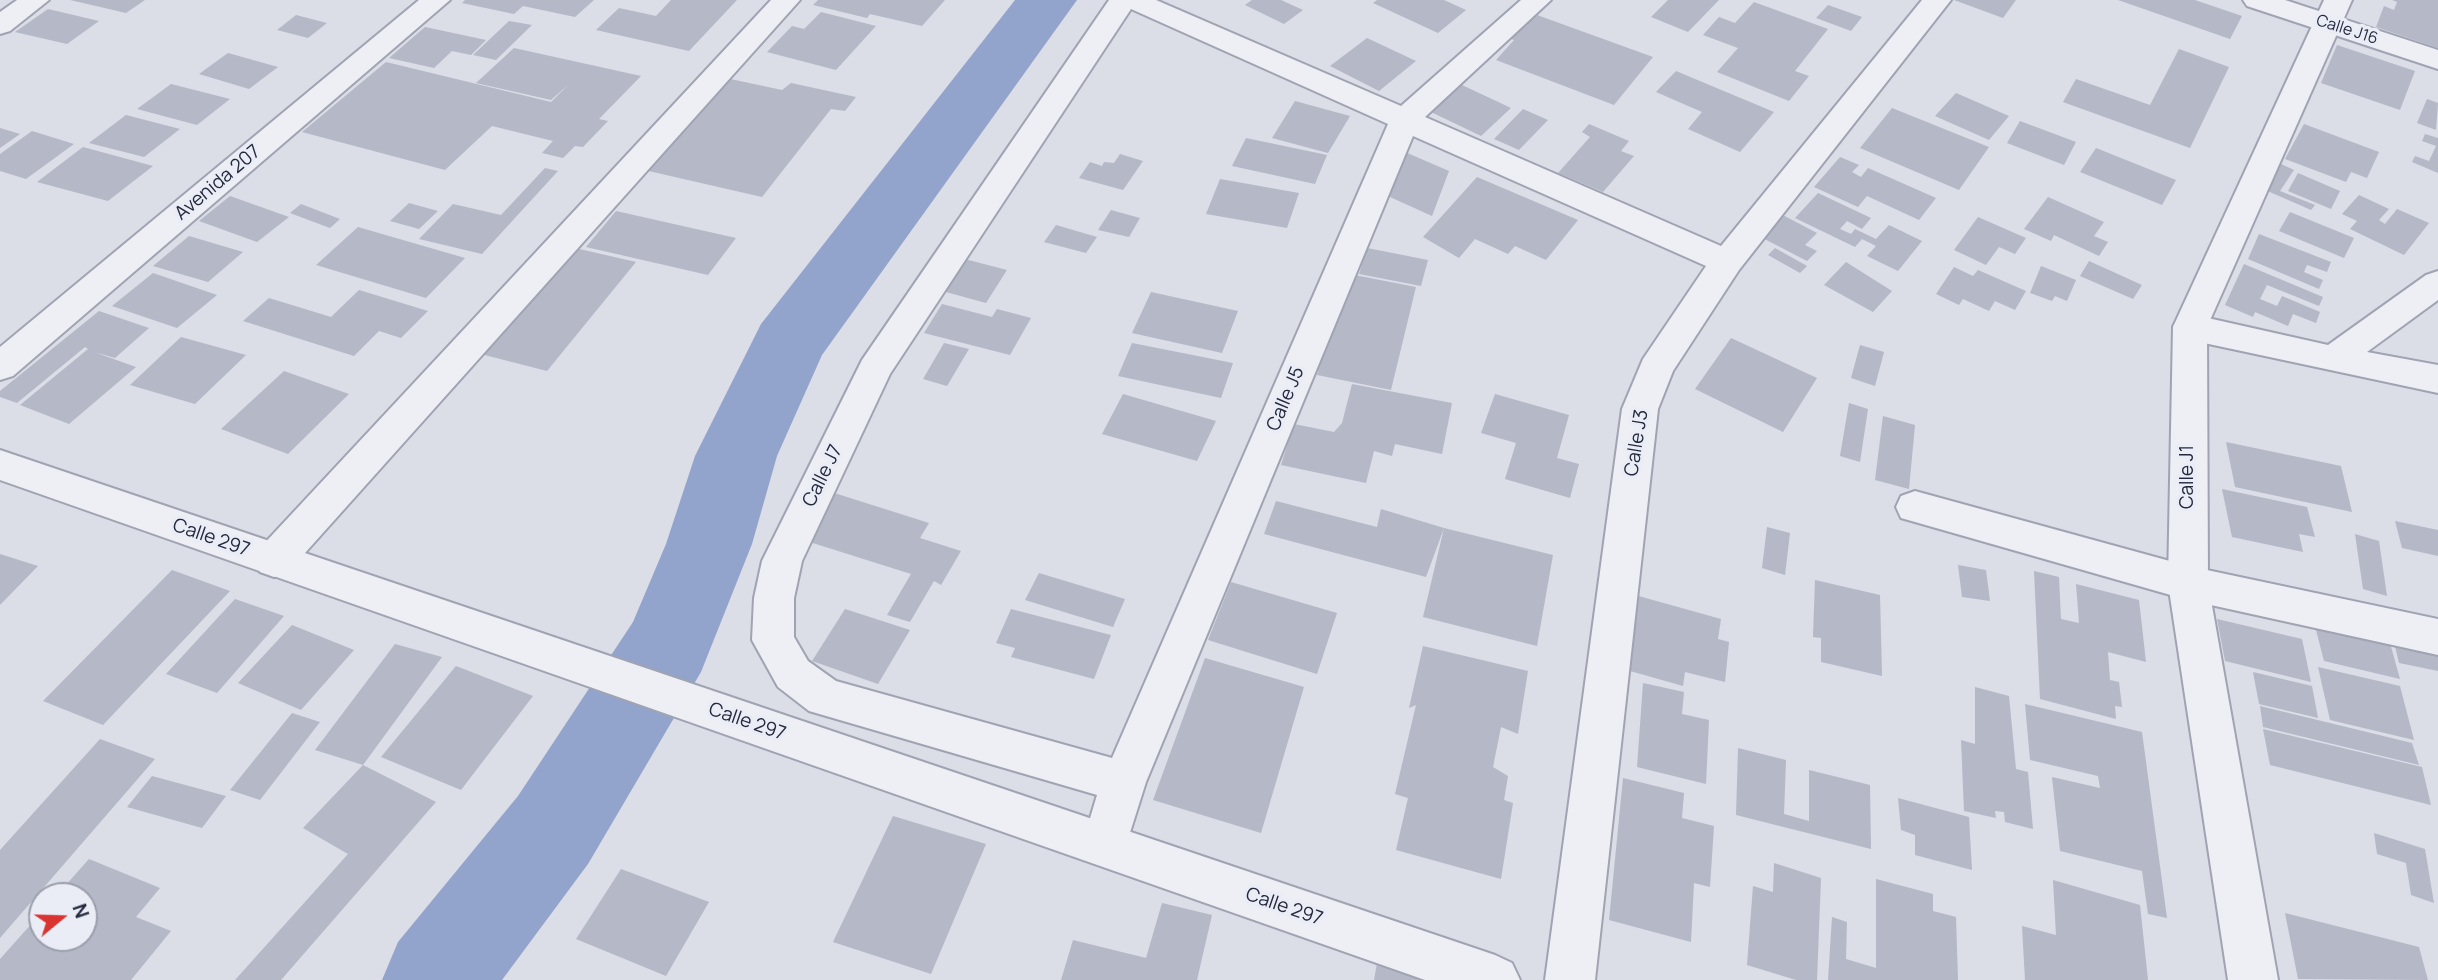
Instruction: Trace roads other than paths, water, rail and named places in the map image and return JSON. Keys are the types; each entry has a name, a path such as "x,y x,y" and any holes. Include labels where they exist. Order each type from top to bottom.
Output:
{"street":[{"path":"0,24 35,0"},
{"name":"Avenida 207","path":"0,367 436,0"},
{"path":"274,560 786,0"},
{"name":"Calle J7","path":"1123,0 875,369 782,561 774,598 773,640 793,674 824,697 1124,782"},
{"path":"1133,0 1727,262"},
{"name":"Calle J5","path":"1105,845 1124,782 1405,119 1537,0"},
{"name":"Calle J3","path":"1570,980 1640,409 1656,368 1727,262 1937,0"},
{"name":"Calle J16","path":"2257,0 2333,12 2438,60"},
{"name":"Calle J1","path":"2253,980 2188,583 2190,327 2333,12"},
{"path":"2333,359 2438,283"},
{"path":"2190,327 2438,379"},
{"name":"Calle 297","path":"0,465 1495,980"},
{"path":"1914,508 2188,583 2438,637"}],"waterway":[{"path":"436,980 553,830 669,644 709,544 736,456 788,344 1047,0"}]}
